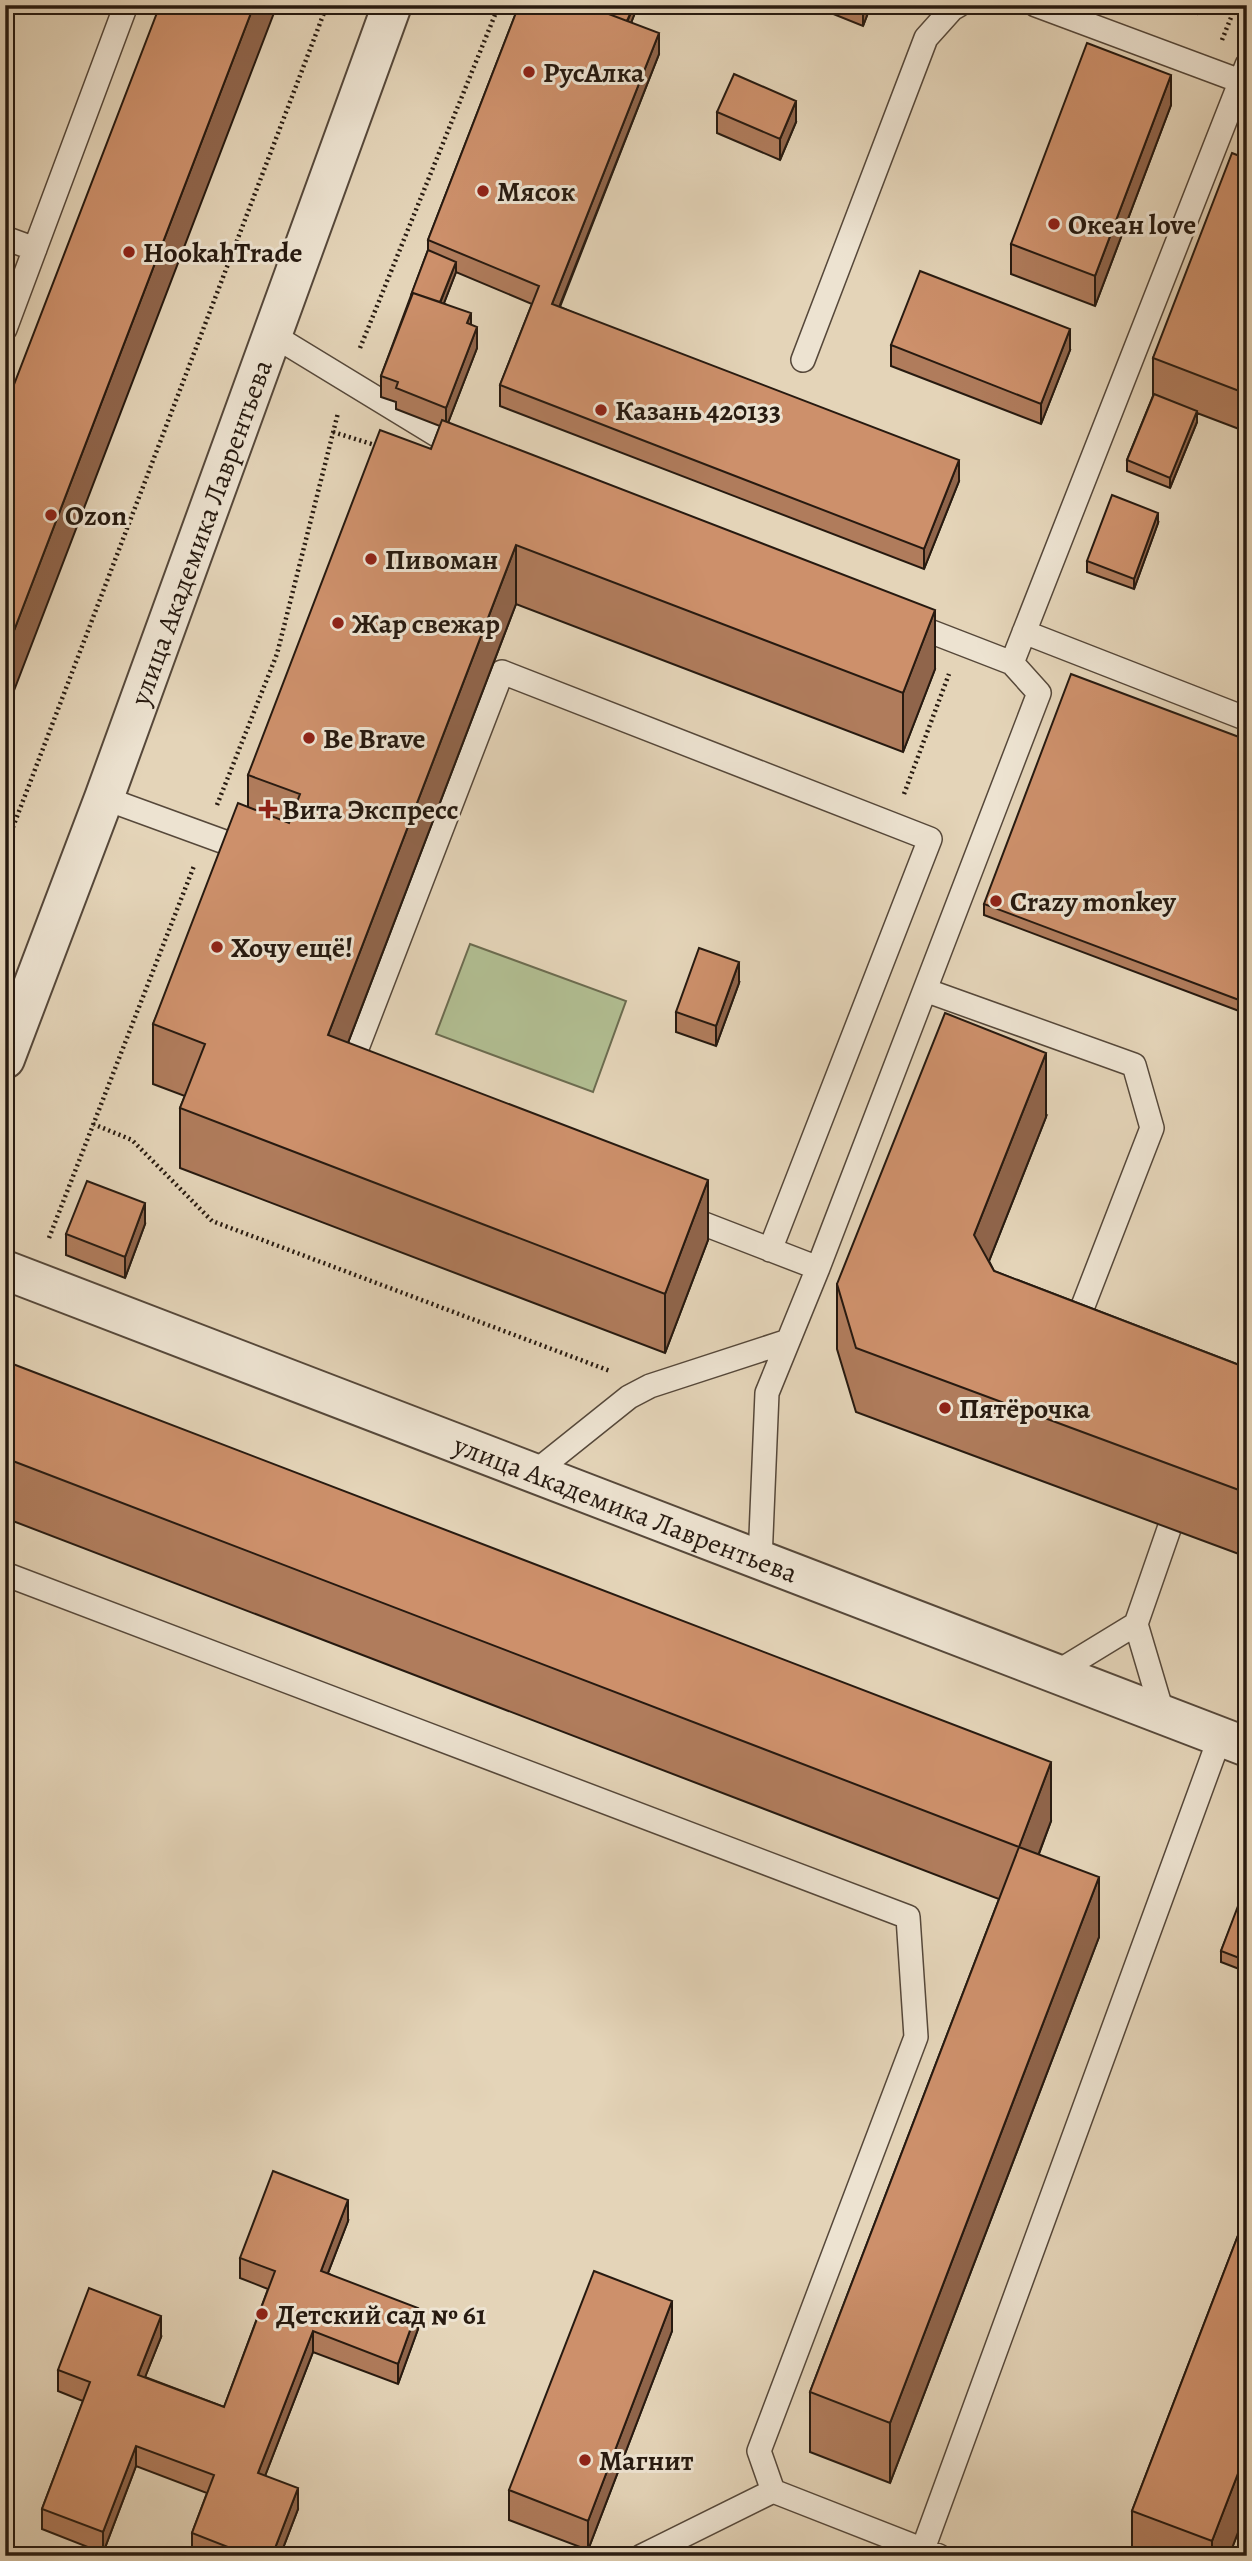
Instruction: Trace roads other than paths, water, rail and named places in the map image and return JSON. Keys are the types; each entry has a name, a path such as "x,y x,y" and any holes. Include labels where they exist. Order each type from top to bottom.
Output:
{"street":[{"name":"улица Академика Лаврентьева","path":"5,1059 104,798 392,5"},
{"name":"улица Академика Лаврентьева","path":"5,1270 1233,1742"}],"lane":[{"path":"5,329 126,5"},
{"path":"803,360 926,38 951,9 960,5"},
{"path":"1012,663 1243,73 1036,5"},
{"path":"5,238 35,249"},
{"path":"271,334 458,449 484,459"},
{"path":"760,1560 767,1393 818,1268 1039,693 1012,663 883,613"},
{"path":"1024,632 1247,719"},
{"path":"356,1089 342,1084 405,908 502,673 893,824 930,839 770,1250"},
{"path":"104,798 267,858"},
{"path":"926,990 1134,1065 1152,1128 1076,1324 1101,1334"},
{"path":"667,1210 818,1268"},
{"path":"534,1473 629,1397 650,1386 788,1341"},
{"path":"1163,1715 1136,1624 1169,1529"},
{"path":"5,1574 908,1917 916,2037 760,2451 773,2491"},
{"path":"1054,1674 1136,1624"},
{"path":"642,2556 773,2491 931,2553 1233,1742"}],"place":[{"name":"РусАлка","path":"529,72"},
{"name":"Мясок","path":"483,191"},
{"name":"Океан love","path":"1054,224"},
{"name":"HookahTrade","path":"129,252"},
{"name":"Казань 420133","path":"601,410"},
{"name":"Ozon","path":"51,515"},
{"name":"Пивоман","path":"371,559"},
{"name":"Жар свежар","path":"338,623"},
{"name":"Be Brave","path":"309,738"},
{"name":"Вита Экспресс","path":"268,809"},
{"name":"Crazy monkey","path":"996,901"},
{"name":"Хочу ещё!","path":"217,947"},
{"name":"Пятёрочка","path":"945,1408"},
{"name":"Детский сад № 61","path":"262,2314"},
{"name":"Магнит","path":"585,2460"}]}
